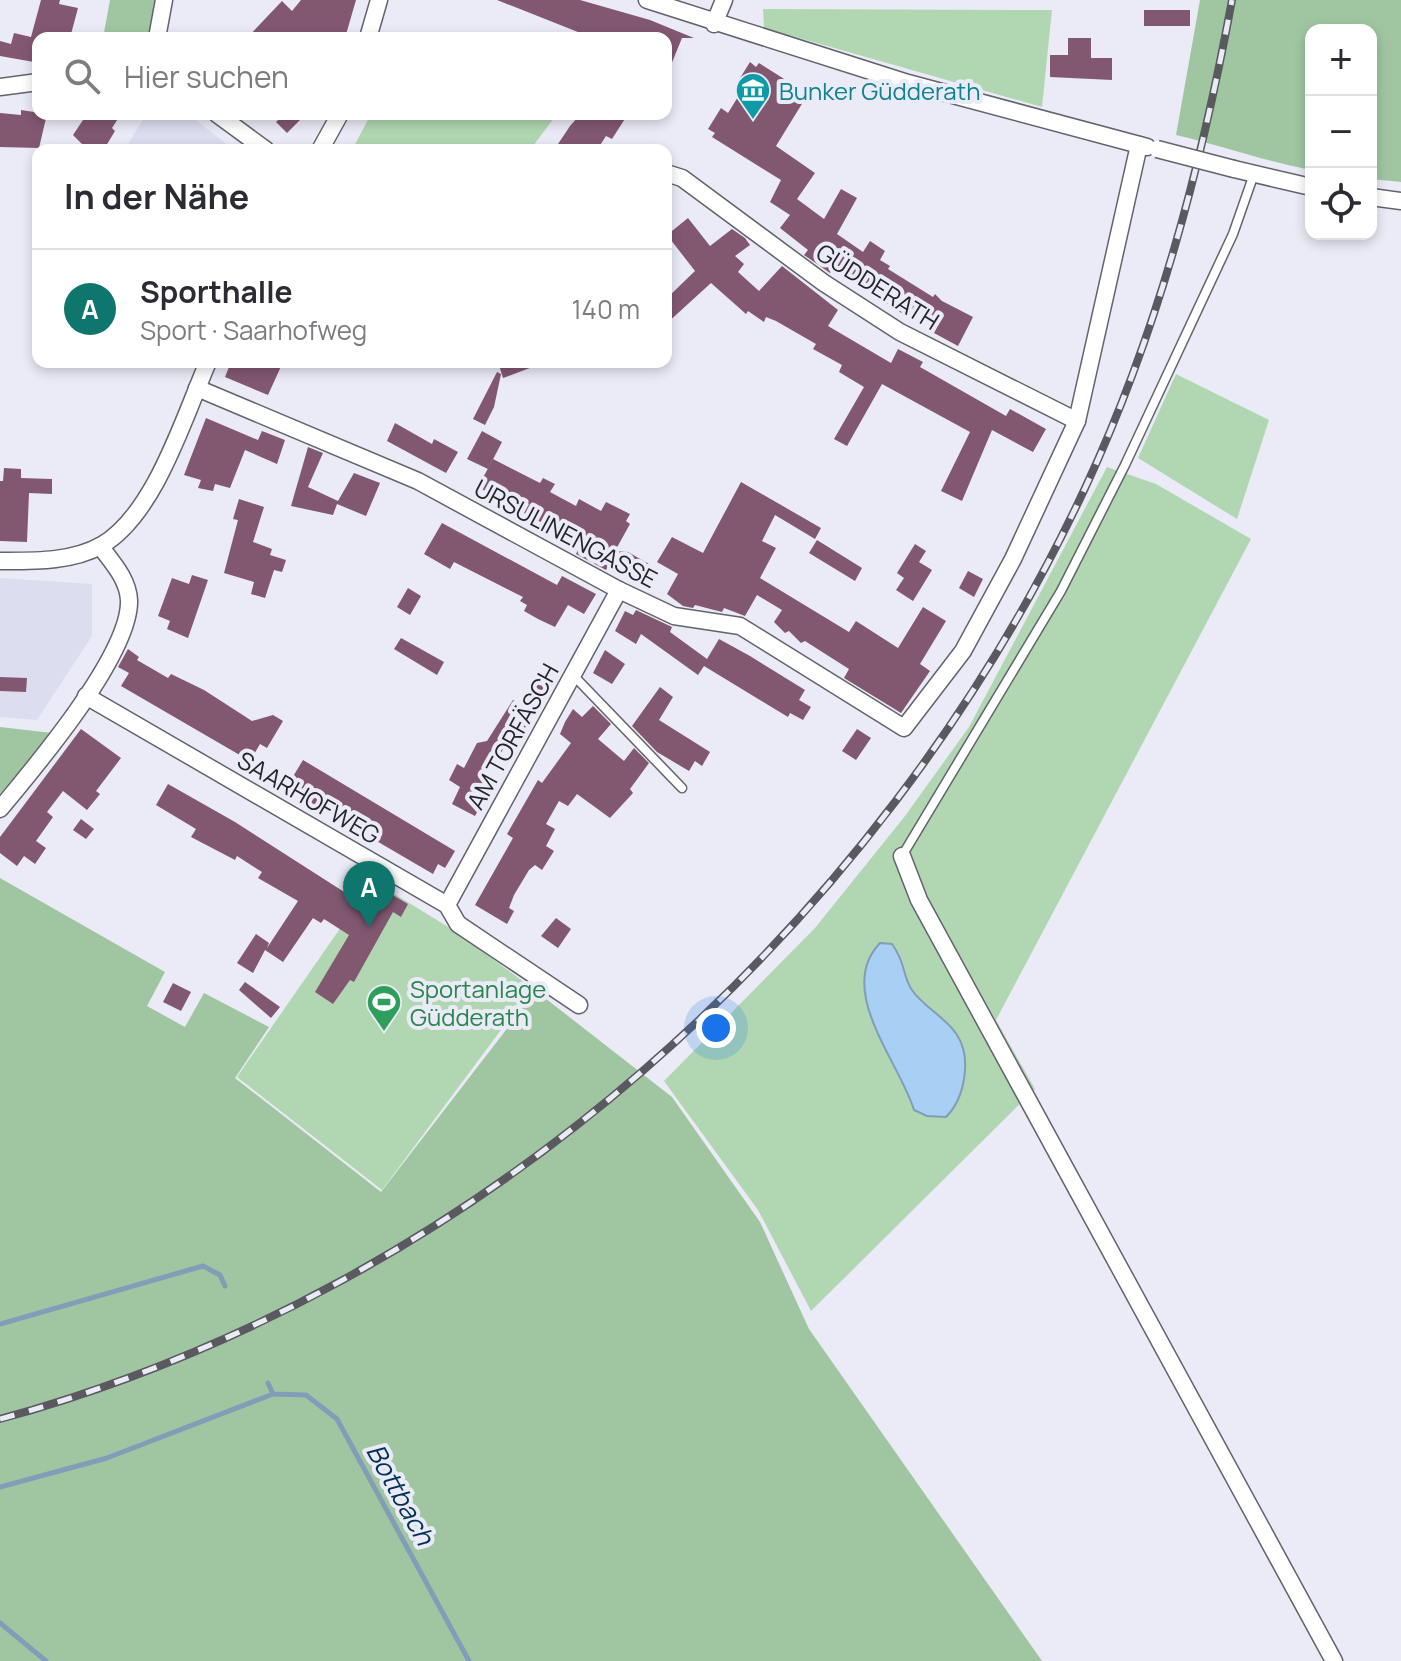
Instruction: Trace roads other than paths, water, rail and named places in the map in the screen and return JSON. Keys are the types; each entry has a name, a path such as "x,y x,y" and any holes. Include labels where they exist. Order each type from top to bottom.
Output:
{"street":[{"path":"158,32 164,0"},
{"path":"370,32 379,0"},
{"path":"647,0 714,24 908,83 1305,186"},
{"path":"714,24 724,0"},
{"path":"0,87 32,83"},
{"path":"225,120 258,144"},
{"path":"323,144 337,120"},
{"path":"1077,421 1139,145"},
{"name":"GÜDDERATH","path":"672,175 682,178 824,283 900,332 1077,421"},
{"path":"1377,198 1401,201"},
{"path":"0,561 57,560 100,546 128,524 145,503 205,368"},
{"name":"URSULINENGASSE","path":"197,388 418,481 619,590 674,616 740,626 904,728 963,651 1013,559 1077,421"},
{"path":"0,809 86,696 122,633 129,600 121,574 100,546"},
{"name":"AM TORFÄSCH","path":"447,905 619,590"},
{"name":"SAARHOFWEG","path":"86,696 447,905 458,924 579,1005"},
{"path":"902,856 919,900 1334,1661"}],"lane":[{"path":"902,856 1061,591 1226,248 1254,174"},
{"path":"573,675 682,788"}],"water":[{"path":"880,943 892,944 912,990 941,1017 962,1044 965,1066 962,1089 946,1117 927,1116 914,1110 874,1026 864,982 868,962"}],"waterway":[{"name":"Bottbach","path":"0,1324 203,1266 220,1275 225,1286"},
{"name":"Bottbach","path":"268,1383 273,1394 306,1395 337,1419 469,1661"},
{"path":"0,1487 107,1458 273,1394"},
{"path":"0,1623 46,1661"}],"railway":[{"path":"0,1419 174,1360 341,1281 498,1184 644,1070 777,942 896,801 1000,648 1086,486 1112,428 1156,308 1191,187 1232,0"}],"place":[{"name":"Bunker Güdderath","path":"753,121"},
{"name":"Sporthalle","path":"369,927"},
{"name":"Sportanlage Güdderath","path":"384,1033"}]}
